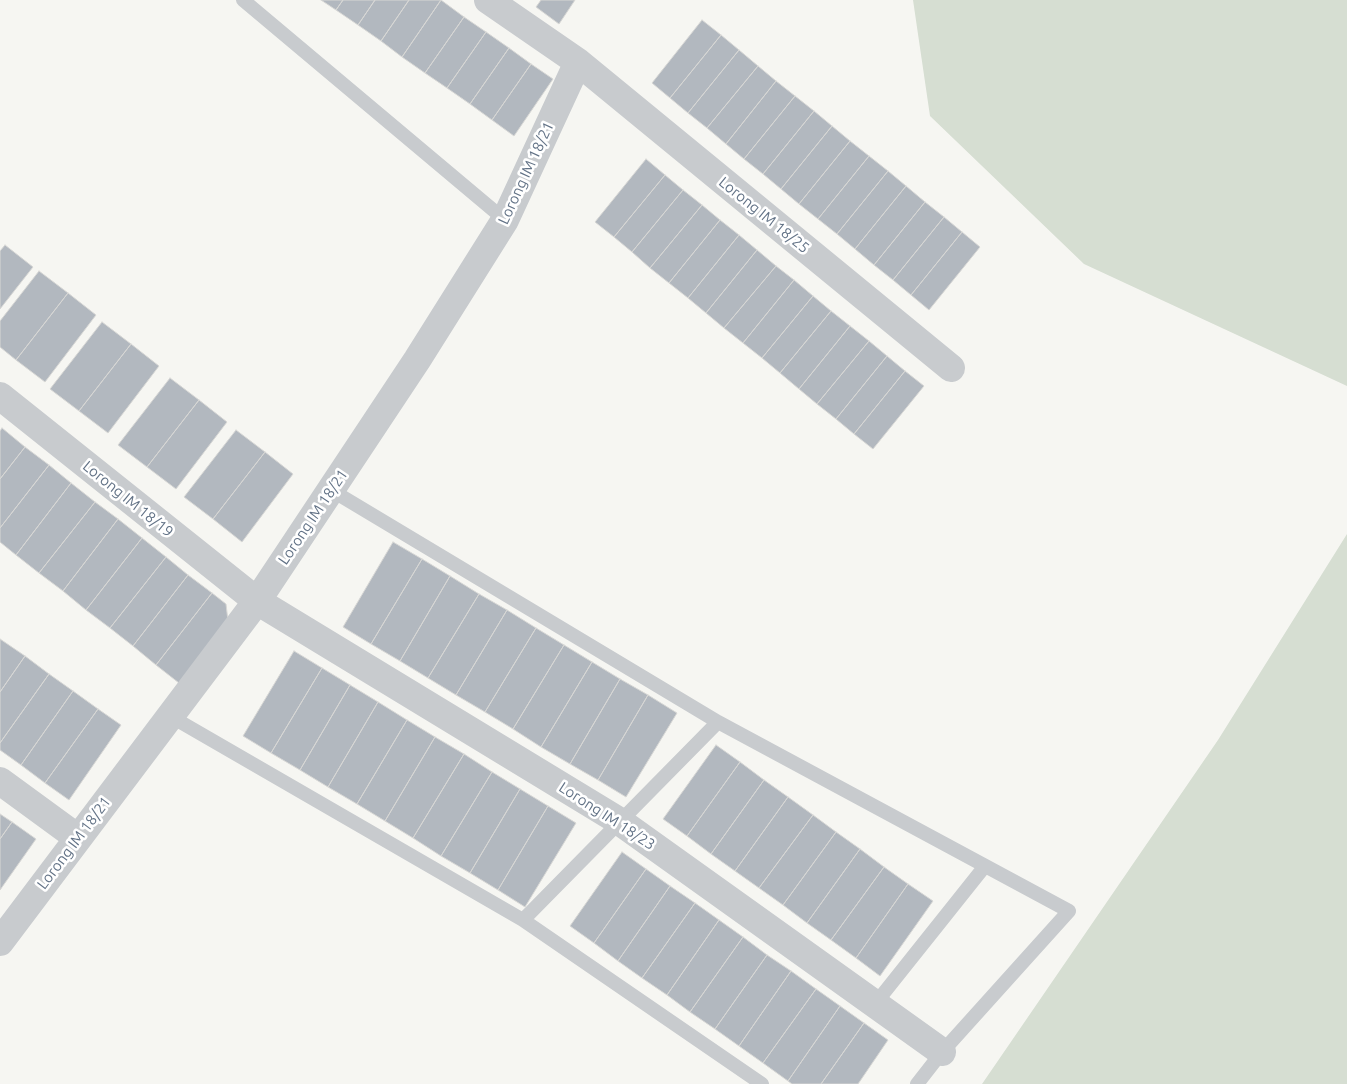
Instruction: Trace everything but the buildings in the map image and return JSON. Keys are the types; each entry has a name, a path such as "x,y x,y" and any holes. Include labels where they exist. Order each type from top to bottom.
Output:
{"street":[{"name":"Lorong IM 18/25","path":"488,0 578,62 951,368"},
{"name":"Lorong IM 18/21","path":"0,942 257,601 418,360 505,220 578,62"},
{"name":"Lorong IM 18/19","path":"0,396 257,601"},
{"name":"Lorong IM 18/23","path":"257,601 619,821 942,1052"},
{"path":"0,781 78,838"}],"lane":[{"path":"243,0 505,220"},
{"path":"331,490 718,722 1069,911 942,1052 917,1084"},
{"path":"170,716 523,920 762,1084"},
{"path":"523,920 718,722"},
{"path":"875,1004 985,866"}],"shaded area":[{"path":"913,0 1347,0 1347,386 1084,264 930,116"},
{"path":"1347,534 1347,1084 982,1084 1218,740"}]}
